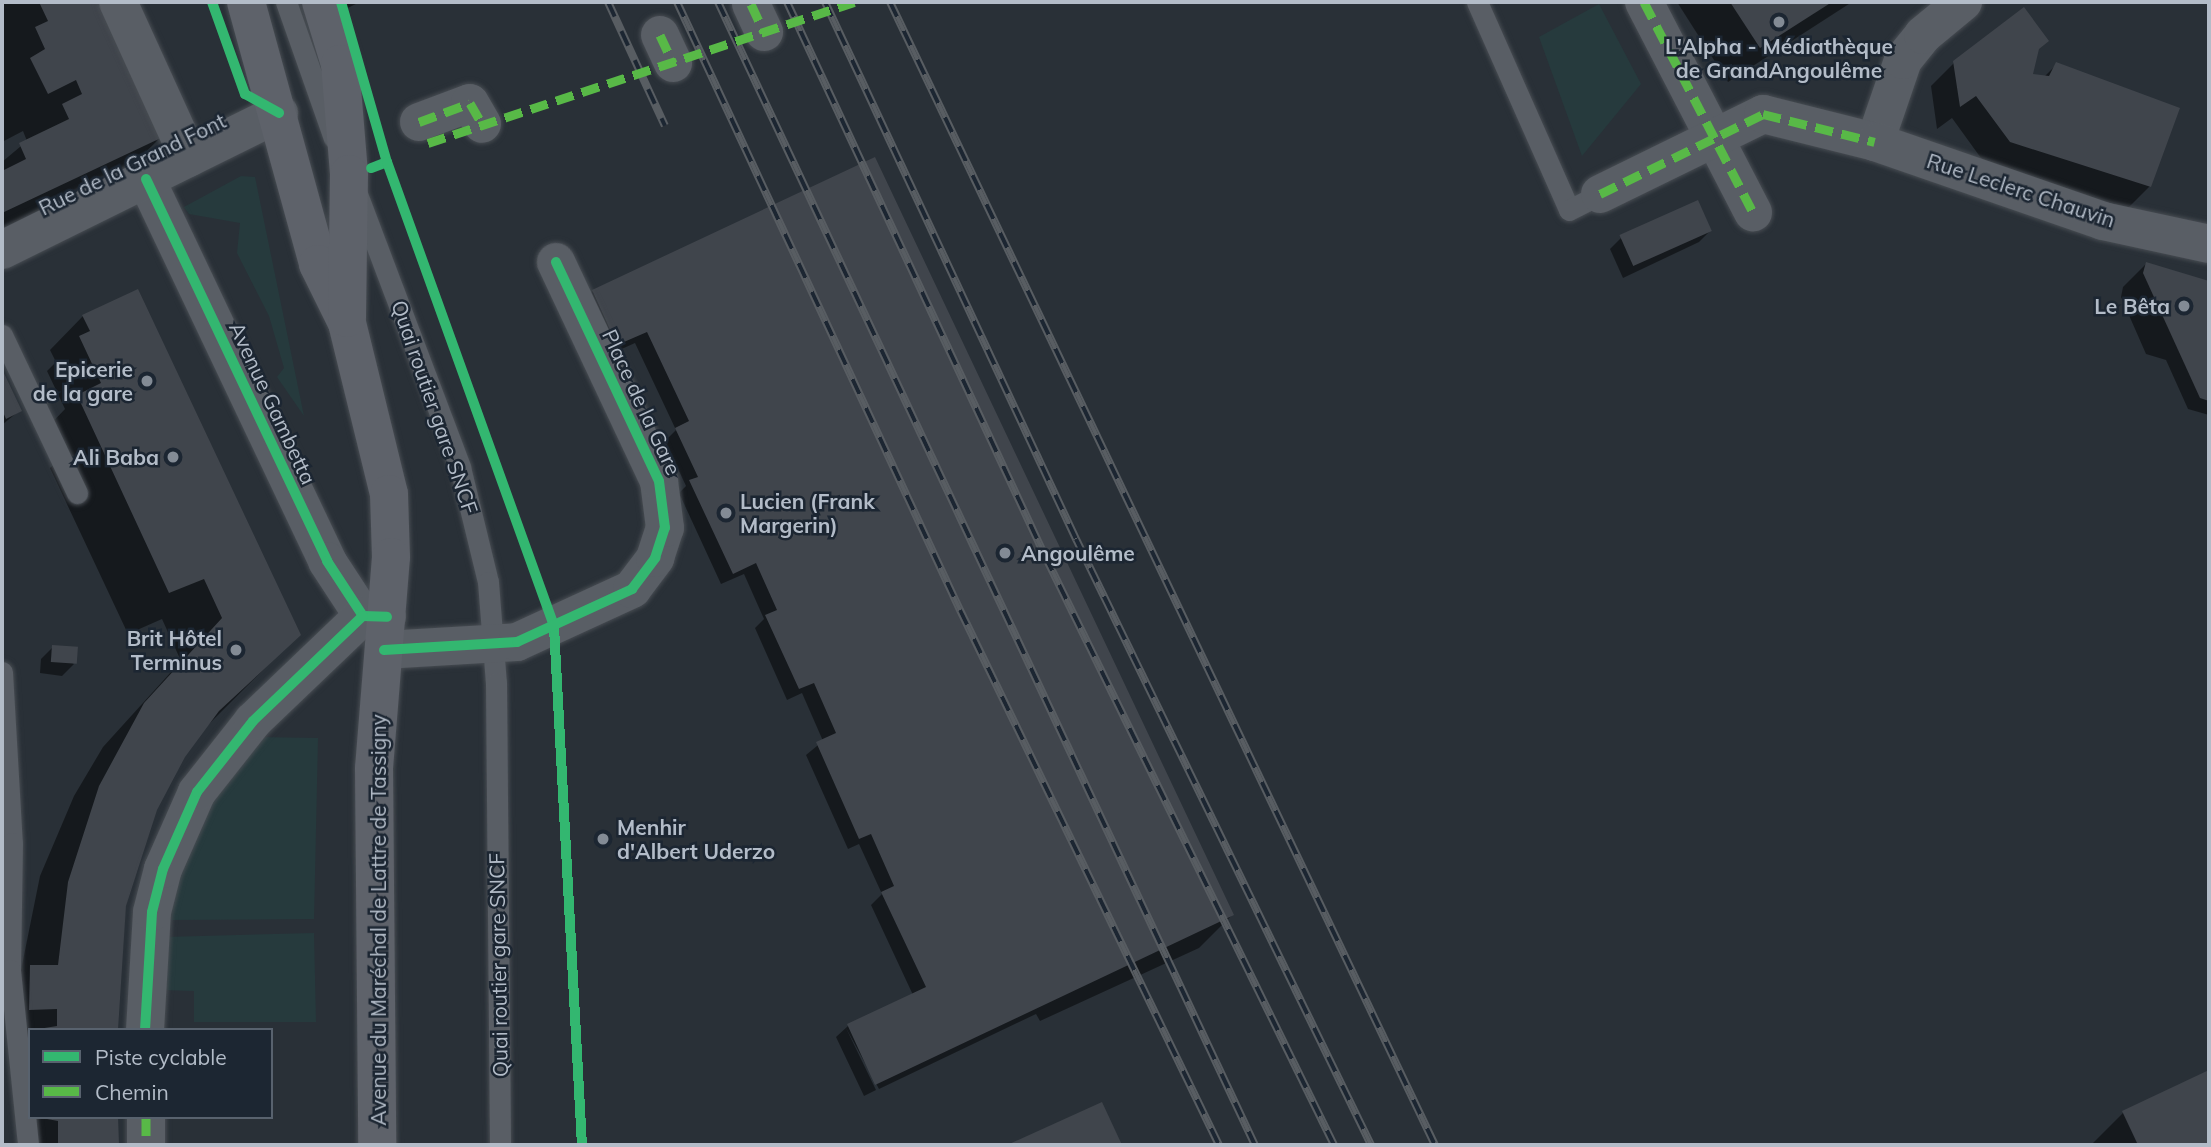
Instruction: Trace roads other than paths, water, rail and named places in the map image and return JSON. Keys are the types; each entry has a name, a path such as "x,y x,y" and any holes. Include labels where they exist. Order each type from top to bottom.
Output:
{"main road":[{"name":"Avenue du Maréchal de Lattre de Tassigny","path":"246,2 279,113 318,264 346,323 389,494 378,628 374,768 377,1145"},
{"name":"Avenue du Maréchal de Lattre de Tassigny","path":"321,2 340,64 349,174 346,323"}],"street":[{"path":"118,2 189,158"},
{"path":"1644,2 1753,212"},
{"path":"1875,142 1903,60 1923,36 1963,2"},
{"path":"419,122 470,103 482,124"},
{"name":"Rue de la Grand Font","path":"2,250 279,113"},
{"name":"Rue Leclerc Chauvin","path":"1713,138 1763,114 1875,142 2104,221 2209,244"},
{"path":"1600,194 1713,138"},
{"name":"Avenue Gambetta","path":"146,179 327,561 378,628"},
{"name":"Place de la Gare","path":"378,628 494,643 517,642 632,589 655,558 665,528 659,481 556,262"},
{"path":"145,1028 152,912 163,869 197,792 253,721 378,628"},
{"path":"146,1119 146,1145"}],"lane":[{"name":"Quai routier gare SNCF","path":"286,2 460,467 488,582 494,643 500,1135"},
{"path":"1477,2 1569,209 1600,194"},
{"path":"2,335 77,493"},
{"path":"2,672 12,843 10,970 28,1145"}],"railway":[{"path":"608,2 665,126"},
{"path":"677,2 960,610 1219,1145"},
{"path":"718,2 1255,1145"},
{"path":"787,2 1045,556 1334,1145"},
{"path":"825,2 1076,539 1371,1145"},
{"path":"890,2 1435,1145"}],"place":[{"name":"L'Alpha - Médiathèque de GrandAngoulême","path":"1779,22"},
{"name":"Le Bêta","path":"2184,306"},
{"name":"Epicerie de la gare","path":"147,381"},
{"name":"Ali Baba","path":"173,457"},
{"name":"Lucien (Frank Margerin)","path":"726,513"},
{"name":"Angoulême","path":"1005,553"},
{"name":"Brit Hôtel Terminus","path":"236,650"},
{"name":"Menhir d'Albert Uderzo","path":"603,839"}]}
